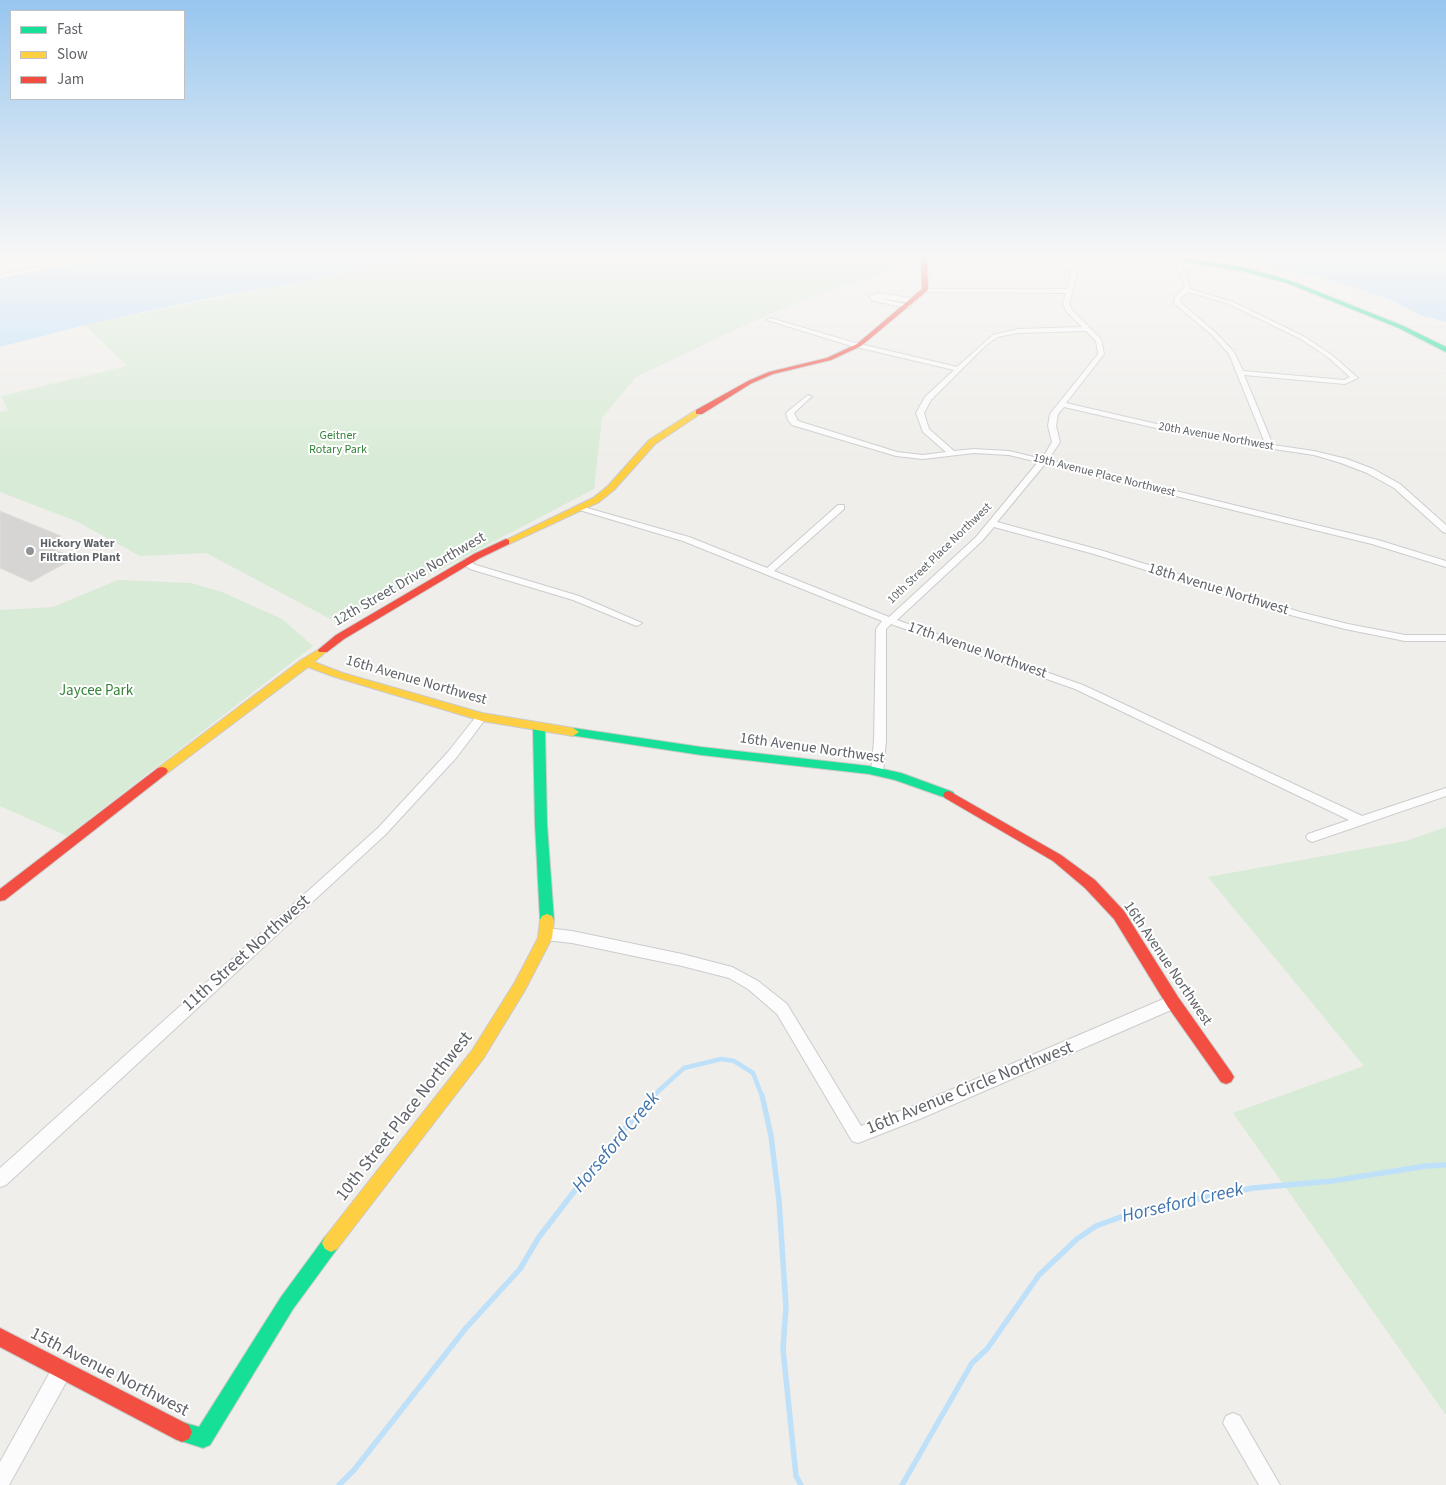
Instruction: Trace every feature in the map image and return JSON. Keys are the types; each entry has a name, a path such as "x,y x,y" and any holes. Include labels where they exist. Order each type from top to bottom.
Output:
{"street":[{"path":"791,326 850,344 958,369"},
{"name":"12th Street Drive Northwest","path":"0,896 305,662 365,622 465,562 596,500 611,488 652,442 716,402 760,378 829,359 859,345 882,326"},
{"name":"10th Street Place Northwest","path":"878,772 880,741 879,638 884,624 993,524 1045,461 1055,446 1052,420 1062,404 1101,354 1099,340 1085,326"},
{"path":"1204,326 1232,353 1270,447"},
{"path":"1241,374 1345,382 1354,380 1354,375 1303,338 1279,326"},
{"path":"1399,326 1446,350"},
{"path":"952,453 926,430 920,413 928,399 987,341 1000,334 1025,330 1088,329"},
{"name":"19th Avenue Place Northwest","path":"808,397 790,413 792,420 801,426 900,455 923,457 952,453 996,451 1045,461 1374,542 1446,564"},
{"name":"20th Avenue Northwest","path":"1062,404 1200,436 1331,457 1370,471 1408,493 1446,530"},
{"path":"768,572 841,507"},
{"name":"17th Avenue Northwest","path":"580,509 686,539 890,620 1078,687 1362,821"},
{"name":"18th Avenue Northwest","path":"993,524 1097,552 1339,625 1405,638 1446,638"},
{"path":"465,562 473,567 576,598 637,623"},
{"name":"16th Avenue Northwest","path":"305,662 339,675 482,717 538,728 701,751 878,772 947,794 1057,858 1090,884 1118,915 1173,1002 1226,1077"},
{"name":"11th Street Northwest","path":"0,1179 382,831 452,755 482,717"},
{"name":"10th Street Place Northwest","path":"203,1438 287,1303 363,1200 446,1098 478,1054 520,986 546,934 538,728"},
{"path":"1312,837 1446,792"},
{"name":"16th Avenue Circle Northwest","path":"546,934 572,936 682,960 732,973 753,984 782,1009 858,1135 916,1114 1173,1002"},
{"name":"15th Avenue Northwest","path":"0,1337 180,1432 203,1438"},
{"path":"0,1482 62,1370"},
{"path":"1233,1422 1270,1485"}],"green space":[{"name":"Geitner Rotary Park","path":"86,326 743,326 636,377 602,418 594,489 338,623 206,553 140,556 76,521 0,492 0,412 8,410 1,396 127,366"},
{"name":"Jaycee Park","path":"118,580 191,583 222,592 282,619 313,646 67,836 0,806 0,610 53,607"},
{"path":"1446,827 1446,1415 1233,1113 1364,1066 1208,877 1406,841"}],"water":[{"path":"0,326 80,326 0,347"}],"building":[{"name":"Hickory Water Filtration Plant","path":"0,511 61,536 43,545 75,558 31,582 0,568"}],"waterway":[{"name":"Horseford Creek","path":"654,1095 684,1068 721,1059 734,1061 753,1073 762,1096"},
{"name":"Horseford Creek","path":"339,1485 354,1470 466,1328 520,1269 539,1237 603,1154 654,1095"},
{"name":"Horseford Creek","path":"762,1095 771,1136 779,1201 786,1307 783,1349 796,1476 801,1485"},
{"name":"Horseford Creek","path":"902,1485 972,1363 987,1349 1039,1275 1077,1239 1096,1226 1137,1211 1253,1188 1332,1181 1426,1166 1446,1165"}],"traffic: fast":[{"path":"1399,326 1446,350"},
{"path":"539,728 541,824 547,920"},
{"path":"573,732 701,751 869,770 897,776 949,795"},
{"path":"182,1432 203,1438 287,1303 331,1243"}],"traffic: slow":[{"path":"506,542 596,500 611,488 652,442 699,412"},
{"path":"162,771 323,650"},
{"path":"305,662 339,675 482,717 573,732"},
{"path":"331,1243 478,1054 520,986 545,938 547,920"}],"traffic: jam":[{"path":"699,412 750,382 771,373 829,359 859,345 881,326"},
{"path":"323,650 340,637 477,556 506,542"},
{"path":"0,896 162,771"},
{"path":"949,795 1057,858 1090,884 1119,915 1173,1002 1226,1077"},
{"path":"0,1337 182,1432"}],"place":[{"name":"Hickory Water Filtration Plant","path":"30,551"}]}
